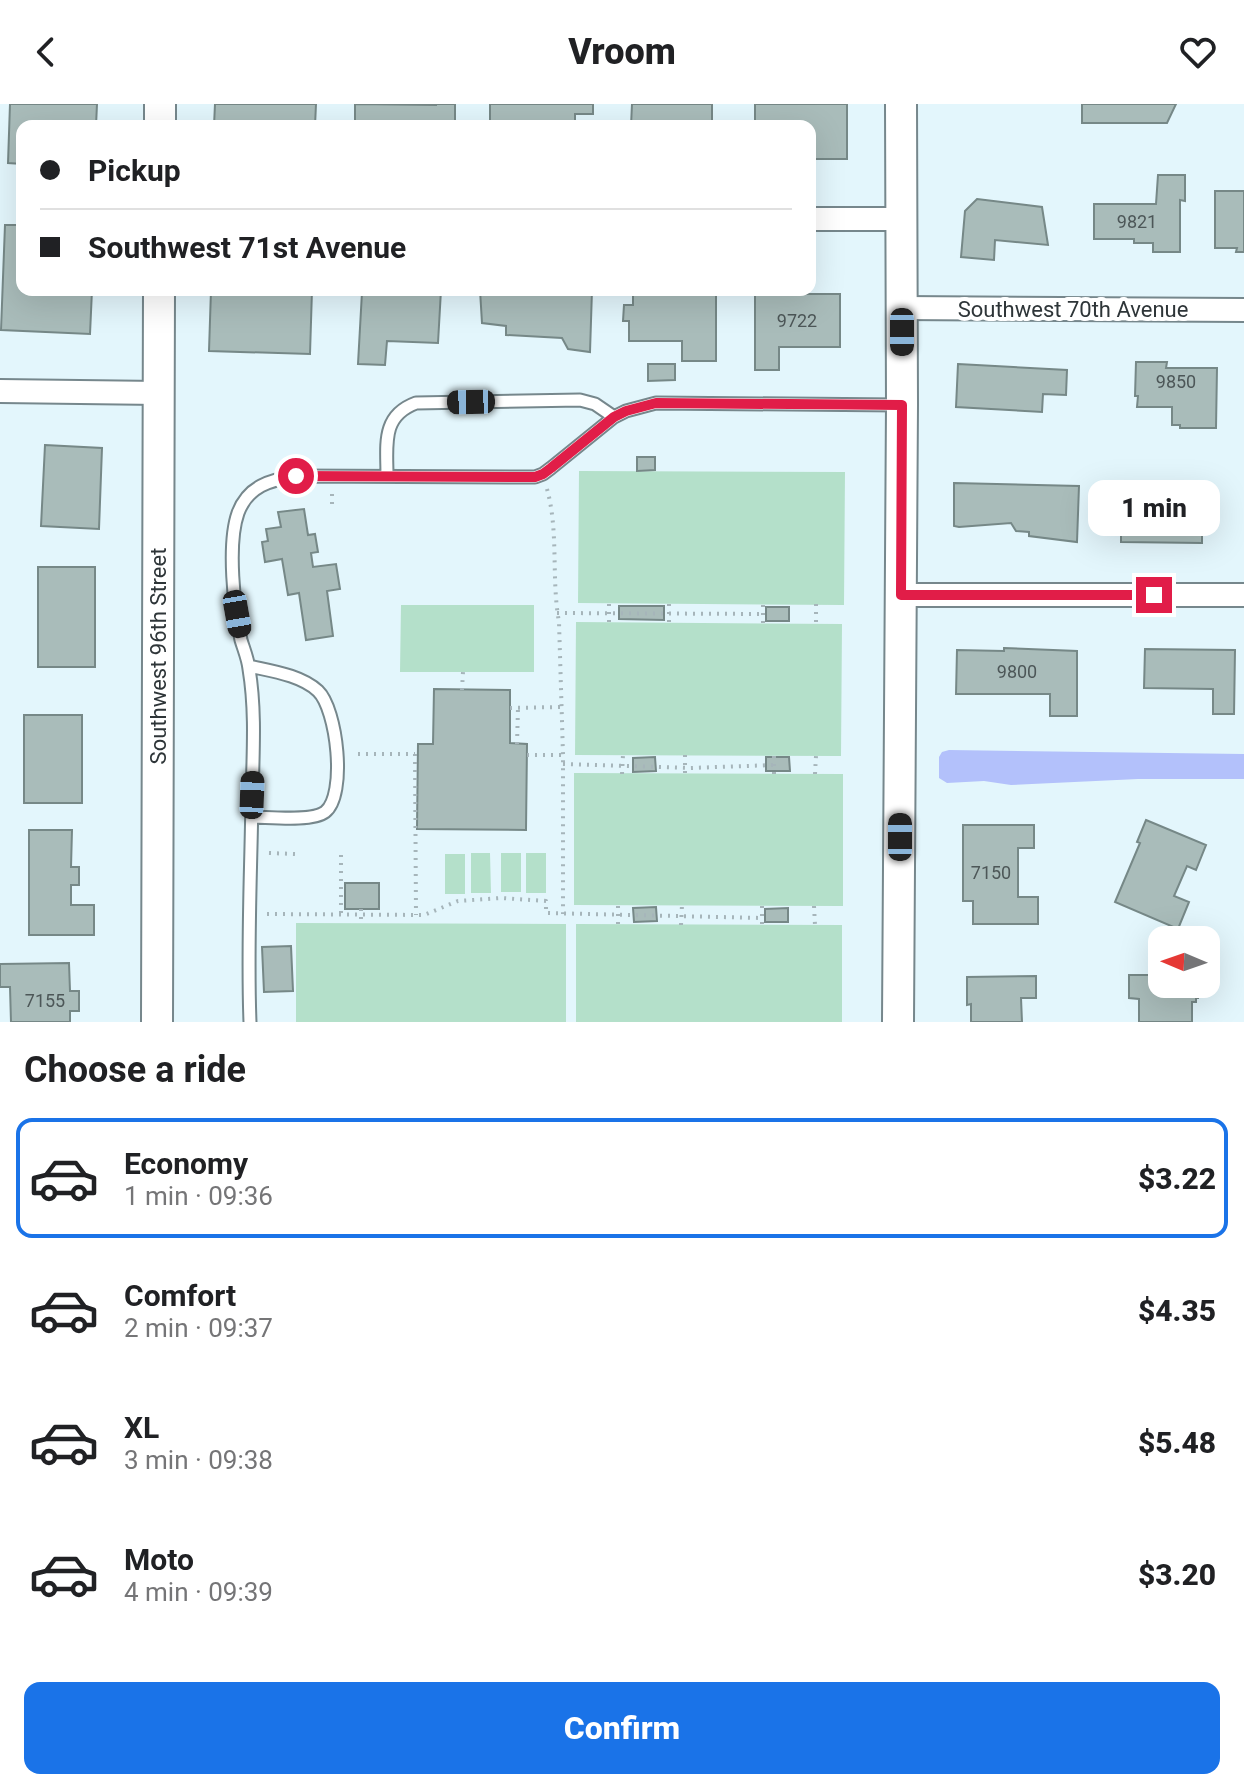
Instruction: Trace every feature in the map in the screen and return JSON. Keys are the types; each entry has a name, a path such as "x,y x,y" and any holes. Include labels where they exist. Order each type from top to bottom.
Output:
{"street":[{"path":"898,1022 901,104"},
{"path":"816,219 902,219"},
{"name":"Southwest 96th Street","path":"157,1022 159,296"},
{"name":"Southwest 70th Avenue","path":"901,308 1244,310"},
{"path":"0,391 159,393"},
{"path":"901,595 1244,595"}],"lane":[{"path":"387,476 387,441 391,422 406,407 416,403 580,400 595,404 614,417"},
{"path":"250,1022 254,710 249,666 237,614 233,563 239,511 257,487 296,476 535,477 551,468 614,417 656,403 902,405"},
{"path":"249,666 308,683 322,695 335,732 338,779 336,791 325,812 314,817 252,817"}],"path":[{"path":"552,509 563,755 563,914"},
{"path":"609,603 609,622"},
{"path":"669,604 669,623"},
{"path":"763,604 763,623"},
{"path":"816,604 816,623"},
{"path":"557,613 763,614"},
{"path":"462,690 463,672"},
{"path":"510,708 561,707"},
{"path":"517,744 518,708"},
{"path":"358,754 416,754 416,915"},
{"path":"527,755 563,755"},
{"path":"622,774 623,755"},
{"path":"685,755 685,771"},
{"path":"774,756 774,774"},
{"path":"815,774 816,756"},
{"path":"563,764 685,771 774,765"},
{"path":"251,853 295,854"},
{"path":"341,855 341,915"},
{"path":"249,914 341,915 361,912 416,915 433,912 458,901 501,898 546,901 546,913 762,918"},
{"path":"618,905 618,924"},
{"path":"681,925 682,905"},
{"path":"762,906 762,925"},
{"path":"814,906 815,925"},
{"path":"361,912 361,924"}],"green space":[{"path":"579,471 845,472 844,605 578,603"},
{"path":"401,605 534,605 534,672 400,672"},
{"path":"576,622 842,624 841,756 575,755"},
{"path":"574,773 843,774 843,906 574,905"},
{"path":"471,853 490,853 491,893 471,893"},
{"path":"501,853 521,853 521,892 501,892"},
{"path":"526,853 546,853 546,893 526,893"},
{"path":"445,854 465,854 465,894 445,894"},
{"path":"296,923 566,924 566,1022 296,1022"},
{"path":"576,924 842,925 842,1022 576,1022"}],"water":[{"path":"949,750 1244,754 1244,779 1138,779 1011,785 984,781 947,783 939,778 939,757"}],"building":[{"path":"10,104 97,104 96,120 16,120 16,164 8,163"},
{"path":"215,104 316,104 315,120 214,120"},
{"path":"355,104 455,104 455,120 355,120"},
{"path":"490,104 593,104 593,114 575,114 575,120 490,120"},
{"path":"632,104 712,104 712,120 631,120"},
{"path":"755,104 847,104 847,159 816,159 816,120 755,120"},
{"path":"1082,104 1176,104 1167,123 1082,123"},
{"path":"1158,175 1185,175 1185,201 1180,200 1180,252 1153,252 1153,243 1134,243 1134,239 1094,239 1094,204 1156,204"},
{"path":"1215,191 1244,191 1244,252 1236,252 1237,248 1215,248"},
{"path":"977,199 1042,207 1048,245 995,240 994,260 961,257 965,211"},
{"path":"5,225 16,225 16,296 92,296 90,334 1,330"},
{"path":"840,294 840,347 779,347 779,370 755,370 755,296"},
{"path":"211,296 312,296 310,354 209,351"},
{"path":"362,296 441,296 438,343 387,341 385,365 358,364"},
{"path":"480,296 592,296 590,352 568,349 562,338 506,335 506,326 482,323"},
{"path":"633,296 716,296 716,361 682,361 682,341 629,341 629,321 623,321 624,305 633,305"},
{"path":"1136,362 1167,362 1166,368 1217,368 1216,428 1180,428 1180,425 1172,425 1172,407 1137,407"},
{"path":"648,364 675,364 675,380 648,381"},
{"path":"958,364 1067,370 1066,395 1043,394 1042,412 956,407"},
{"path":"45,445 102,448 99,529 41,526"},
{"path":"637,457 655,457 655,470 637,471"},
{"path":"954,483 1079,486 1077,542 1029,536 1029,532 1016,531 1011,523 954,526"},
{"path":"1121,494 1202,495 1202,543 1121,542"},
{"path":"304,509 308,535 315,534 318,552 311,553 313,567 336,564 340,589 327,591 333,636 306,640 299,593 288,595 282,559 265,562 262,542 268,541 266,529 281,527 278,512"},
{"path":"38,567 95,567 95,667 38,667"},
{"path":"619,606 664,606 664,620 619,619"},
{"path":"766,607 789,607 789,621 766,621"},
{"path":"1004,648 1077,651 1077,716 1050,716 1050,694 956,694 957,650 1004,651"},
{"path":"1145,649 1235,650 1234,714 1213,714 1213,689 1144,688"},
{"path":"434,689 510,690 510,743 527,744 526,830 417,829 418,744 433,744"},
{"path":"24,715 82,715 82,803 24,803"},
{"path":"655,757 656,771 633,772 633,758"},
{"path":"766,757 789,757 790,771 766,771"},
{"path":"1146,820 1206,845 1196,870 1187,866 1174,896 1189,902 1179,926 1171,926 1115,902 1140,843 1137,842"},
{"path":"963,825 1034,825 1034,848 1018,848 1018,897 1038,897 1038,924 973,924 973,901 963,901"},
{"path":"29,830 72,830 71,867 79,867 79,885 71,885 71,905 94,905 94,935 29,935"},
{"path":"345,883 379,883 379,909 345,909"},
{"path":"656,907 657,921 634,922 633,908"},
{"path":"788,908 788,922 765,922 765,909"},
{"path":"291,946 293,991 264,992 262,947"},
{"path":"69,963 70,991 79,991 79,1011 70,1011 70,1022 11,1022 10,987 0,987 0,964"},
{"path":"1129,975 1148,975 1148,998 1196,998 1196,1002 1192,1002 1192,1022 1139,1022 1139,999 1129,998"},
{"path":"1036,976 1036,998 1021,998 1022,1022 971,1022 971,1004 967,1005 967,977"}],"route":[{"path":"296,476 535,477 551,468 614,417 656,403 902,405 901,595 1154,595"}]}
